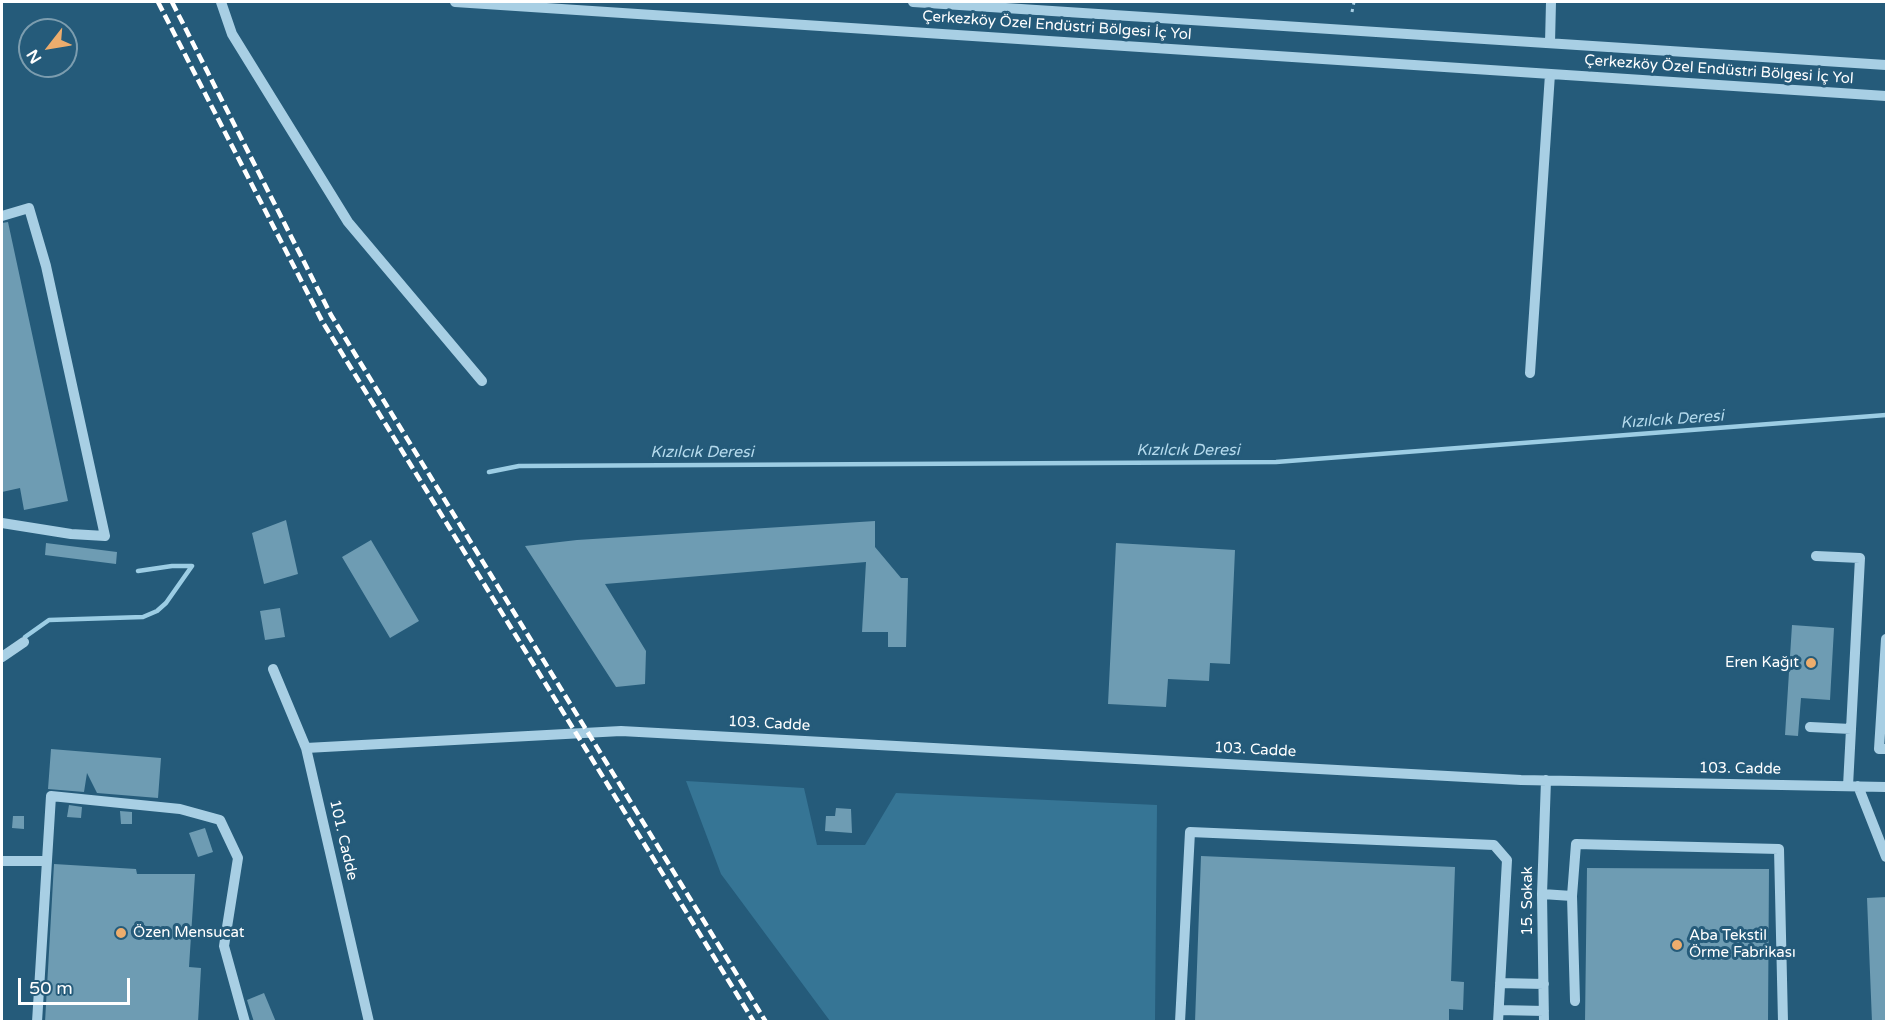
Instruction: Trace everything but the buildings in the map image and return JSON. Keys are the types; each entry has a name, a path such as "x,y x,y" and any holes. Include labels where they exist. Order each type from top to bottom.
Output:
{"street":[{"path":"221,2 232,34 348,222 482,381"},
{"name":"Çerkezköy Özel Endüstri Bölgesi İç Yol","path":"454,2 1887,96"},
{"name":"Çerkezköy Özel Endüstri Bölgesi İç Yol","path":"914,2 1887,65"},
{"path":"1550,43 1551,2"},
{"path":"1530,373 1550,74"},
{"path":"2,216 29,208 46,266 105,536 70,534 2,523"},
{"path":"1816,556 1860,558 1851,729 1853,786 1887,857"},
{"path":"1887,639 1879,749 1887,749"},
{"path":"2,657 24,642"},
{"name":"101. Cadde","path":"273,669 306,748 369,1022"},
{"path":"1810,727 1851,729"},
{"name":"103. Cadde","path":"306,748 621,731 1546,780 1887,787"},
{"name":"15. Sokak","path":"1544,1016 1542,894 1546,780"},
{"path":"37,1022 51,796 180,809 220,820 237,858 224,946 245,1022"},
{"path":"1180,1022 1190,832 1494,845 1507,860 1498,1022"},
{"path":"1575,1001 1572,896 1576,844 1779,849 1784,1022"},
{"path":"2,861 47,861"},
{"path":"1542,894 1572,896"},
{"path":"1500,983 1544,984"},
{"path":"1499,1010 1544,1016"}],"path":[{"path":"1352,12 1354,2"}],"shaded area":[{"path":"686,781 804,788 817,845 865,845 896,793 1157,805 1155,1021 830,1021 721,874"}],"waterway":[{"name":"Kızılcık Deresi","path":"489,472 519,466 1276,462 1886,415"},
{"name":"Kızılcık Deresi","path":"138,571 172,566 192,566"},
{"path":"25,637 49,620 143,617 157,611 166,603 192,566"}],"railway":[{"path":"158,2 322,321 754,1022"},
{"path":"172,2 331,315 766,1022"}],"place":[{"name":"Eren Kağıt","path":"1811,663"},
{"name":"Özen Mensucat","path":"121,933"},
{"name":"Aba Tekstil Örme Fabrikası","path":"1677,945"}]}
